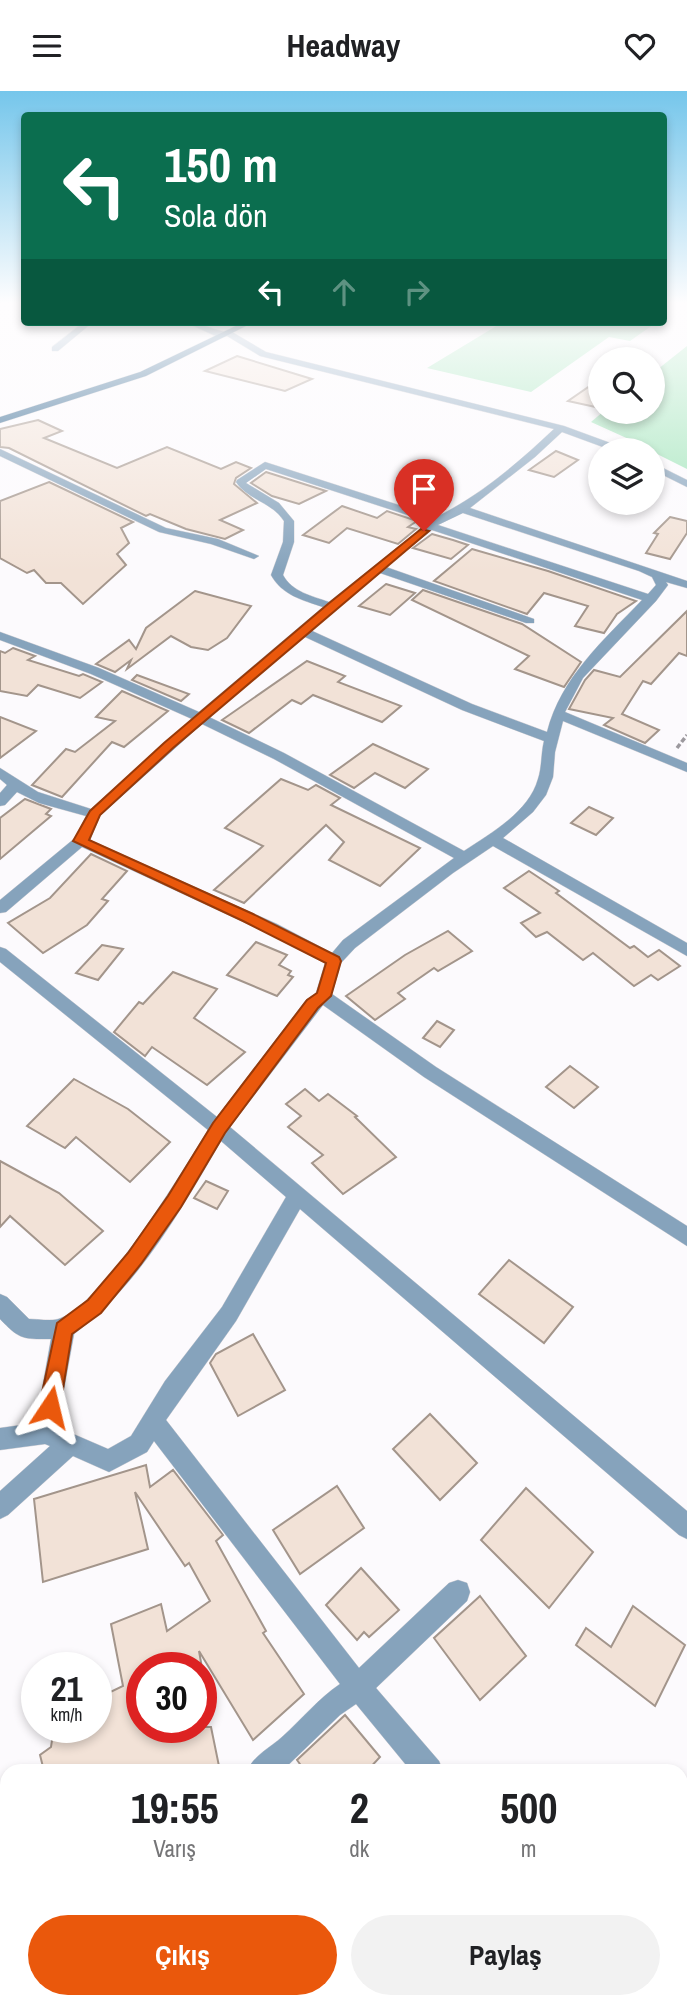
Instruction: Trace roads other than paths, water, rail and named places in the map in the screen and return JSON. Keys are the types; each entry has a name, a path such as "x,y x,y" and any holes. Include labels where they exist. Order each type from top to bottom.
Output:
{"main road":[{"path":"0,420 87,394"}],"street":[{"path":"422,394 561,428 588,438"},
{"path":"0,908 85,837 94,814 331,606 433,524 462,509 532,455 561,428"},
{"path":"0,452 163,530 214,541 254,556"},
{"path":"331,606 294,592 279,580 277,575 291,540 290,520 284,510 244,488 241,482 265,465 652,599"},
{"path":"665,473 687,484"},
{"path":"462,509 588,549 687,586"},
{"path":"380,569 530,621"},
{"path":"0,1304 24,1329 64,1329 94,1306 175,1202 219,1128 312,1004 323,996 334,961 349,944 396,907 494,839 528,809 539,795 546,777 558,714 578,676 663,585 656,575"},
{"path":"302,631 467,706 552,739"},
{"path":"0,636 95,671 201,718 279,756 465,858"},
{"path":"558,714 687,768"},
{"path":"0,772 14,786 34,797 94,814"},
{"path":"0,802 14,786"},
{"path":"494,839 687,950"},
{"path":"80,841 260,923 334,961"},
{"path":"0,953 203,1118 219,1128 687,1527"},
{"path":"323,996 430,1072 687,1237"},
{"path":"0,1439 45,1433 109,1461 139,1444 152,1420 229,1314 297,1196"},
{"path":"45,1433 64,1329"},
{"path":"152,1420 358,1687 423,1764"},
{"path":"0,1507 70,1443"},
{"path":"270,1764 292,1747 331,1706 358,1687 458,1591"}]}
